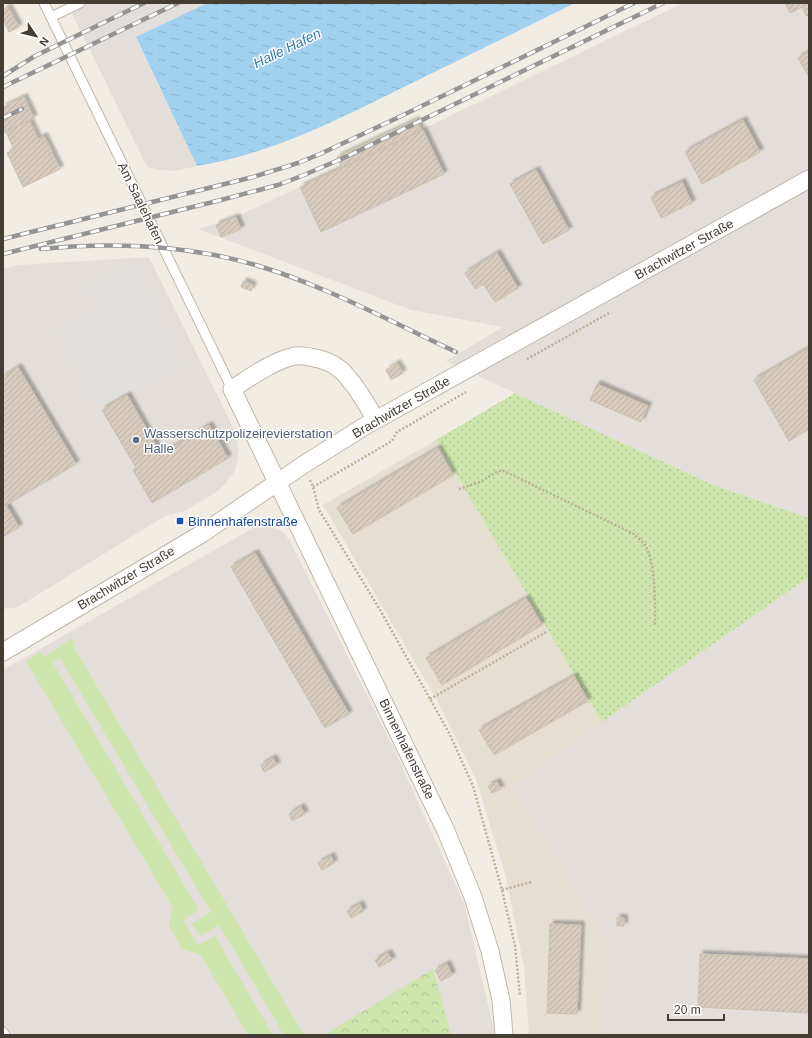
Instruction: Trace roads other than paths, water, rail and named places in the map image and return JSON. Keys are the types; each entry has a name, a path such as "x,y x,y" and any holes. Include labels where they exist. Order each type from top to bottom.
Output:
{"street":[{"name":"Brachwitzer Straße","path":"3,652 203,533 303,465 376,420 809,179"},
{"path":"232,389 269,366 282,360 295,356 310,357 326,361 339,368 350,379 376,420"},
{"name":"Binnenhafenstraße","path":"232,389 446,831 473,897 490,951 501,1000 504,1035"}],"lane":[{"name":"Am Saalehafen","path":"44,3 232,389"},
{"path":"51,17 80,3"}],"water":[{"name":"Halle Hafen","path":"207,3 575,3 329,123 251,153 224,161 197,166 136,37"}],"railway":[{"path":"3,76 35,56 144,3"},
{"path":"3,87 178,3"},
{"path":"3,239 253,177 298,163 397,118 634,3"},
{"path":"3,254 278,185 348,156 663,3"},
{"path":"3,118 22,109"},
{"path":"41,249 96,246 151,247 232,259 285,274 310,284 456,352"}],"place":[{"name":"Wasserschutzpolizeirevierstation Halle","path":"136,440"},
{"name":"Binnenhafenstraße","path":"180,521"}]}
